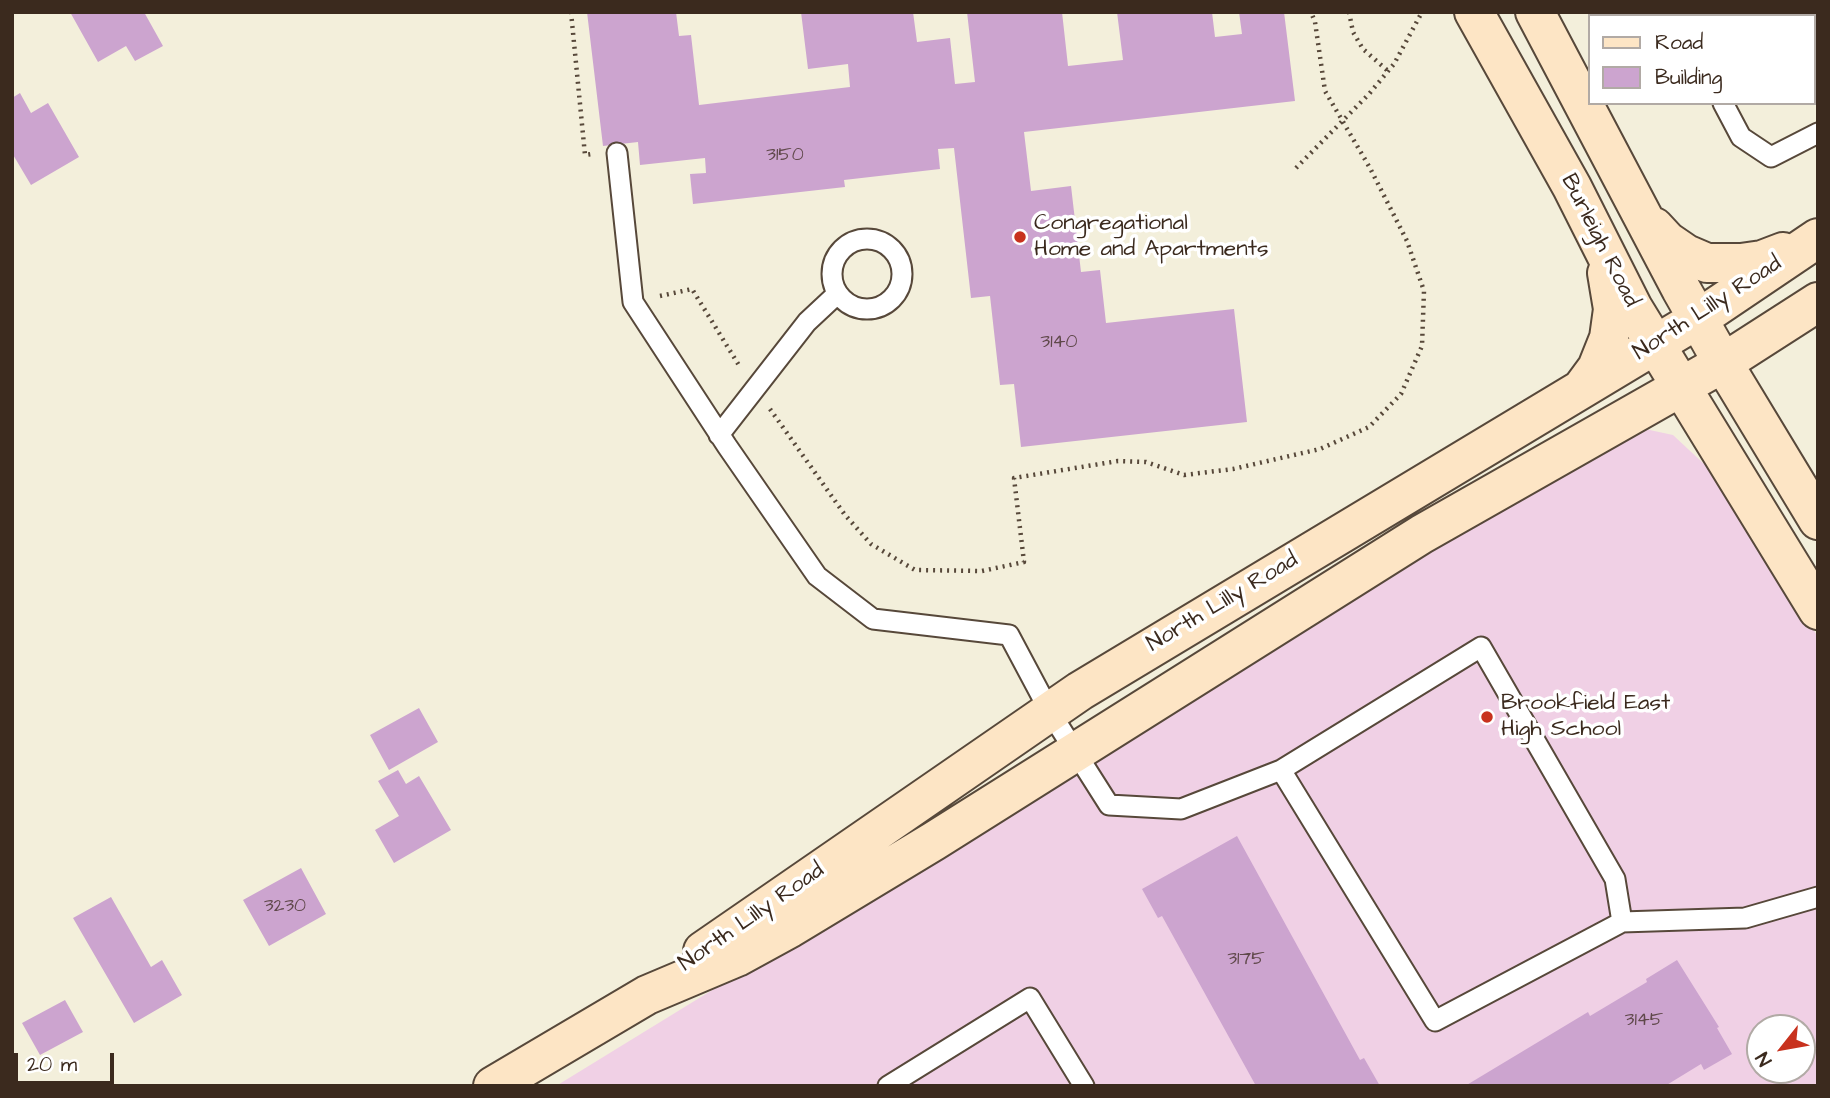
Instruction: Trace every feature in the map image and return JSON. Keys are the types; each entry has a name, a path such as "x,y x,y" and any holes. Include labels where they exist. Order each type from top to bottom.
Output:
{"street":[{"name":"Burleigh Road","path":"1474,12 1572,187 1655,345 1818,610"},
{"path":"1535,12 1698,319 1818,520"},
{"path":"1641,212 1667,241 1686,254 1707,263 1762,260 1816,239"},
{"name":"North Lilly Road","path":"647,995 683,964 1080,691 1698,319 1816,239"},
{"path":"1581,389 1602,358 1613,317 1612,295 1599,240"},
{"name":"North Lilly Road","path":"493,1086 647,995 737,957 790,928 934,841 1422,534 1723,363 1818,302"}],"lane":[{"path":"1724,105 1741,137 1771,157 1818,133"},
{"path":"617,153 633,302 719,435 817,576 873,619 1009,635 1050,712 1109,805 1181,810 1281,770 1481,647 1615,879 1622,922"},
{"path":"719,435 807,322 837,294"},
{"path":"1281,770 1436,1021 1622,922 1745,918 1818,897"},
{"path":"888,1086 1030,998 1078,1084"}],"path":[{"path":"571,12 585,155 617,153"},
{"path":"633,302 692,289 755,389 845,515 871,544 915,570 982,571 1024,562 1014,478 1118,461 1146,462 1184,475 1233,469 1320,449 1369,427 1401,394 1422,346 1424,291 1407,241 1343,119 1325,91 1315,22 1311,12"},
{"path":"1349,12 1353,32 1363,49 1388,71"},
{"path":"1296,168 1388,71 1422,12"}],"shaded area":[{"name":"Brookfield East High School","path":"1645,429 1673,435 1718,477 1818,637 1818,1086 556,1086 1590,451"}],"building":[{"path":"70,12 144,12 163,46 135,61 126,46 98,62"},
{"name":"Congregational Home and Apartments","path":"587,12 676,12 679,36 691,35 699,105 850,87 848,64 808,69 801,12 913,12 917,42 950,38 955,84 975,82 967,12 1062,12 1068,66 1123,60 1117,12 1212,12 1215,37 1242,34 1239,12 1284,12 1295,101 1024,132 1031,191 1071,186 1081,272 1100,270 1106,323 1234,309 1247,422 1021,447 1014,384 1000,385 990,296 971,298 954,148 938,149 940,169 844,180 845,187 693,204 690,174 706,173 705,158 640,165 638,142 603,146"},
{"path":"1728,12 1818,12 1816,14"},
{"path":"20,93 31,113 48,103 79,157 31,185 12,153 12,98"},
{"path":"419,708 438,742 389,770 370,735"},
{"path":"398,770 406,784 419,776 451,830 394,863 375,830 399,816 378,781"},
{"path":"1237,836 1360,1060 1364,1058 1380,1086 1256,1086 1162,916 1158,918 1142,889"},
{"path":"301,868 326,914 269,946 243,900"},
{"path":"111,897 151,967 162,960 182,995 134,1023 73,918"},
{"path":"1677,960 1719,1027 1717,1028 1732,1054 1704,1070 1701,1064 1665,1086 1465,1086 1588,1012 1590,1016 1647,982 1646,979"},
{"path":"65,1000 83,1032 40,1055 22,1023"}],"place":[{"name":"Congregational Home and Apartments","path":"1020,237"},
{"name":"Brookfield East High School","path":"1487,717"}]}
